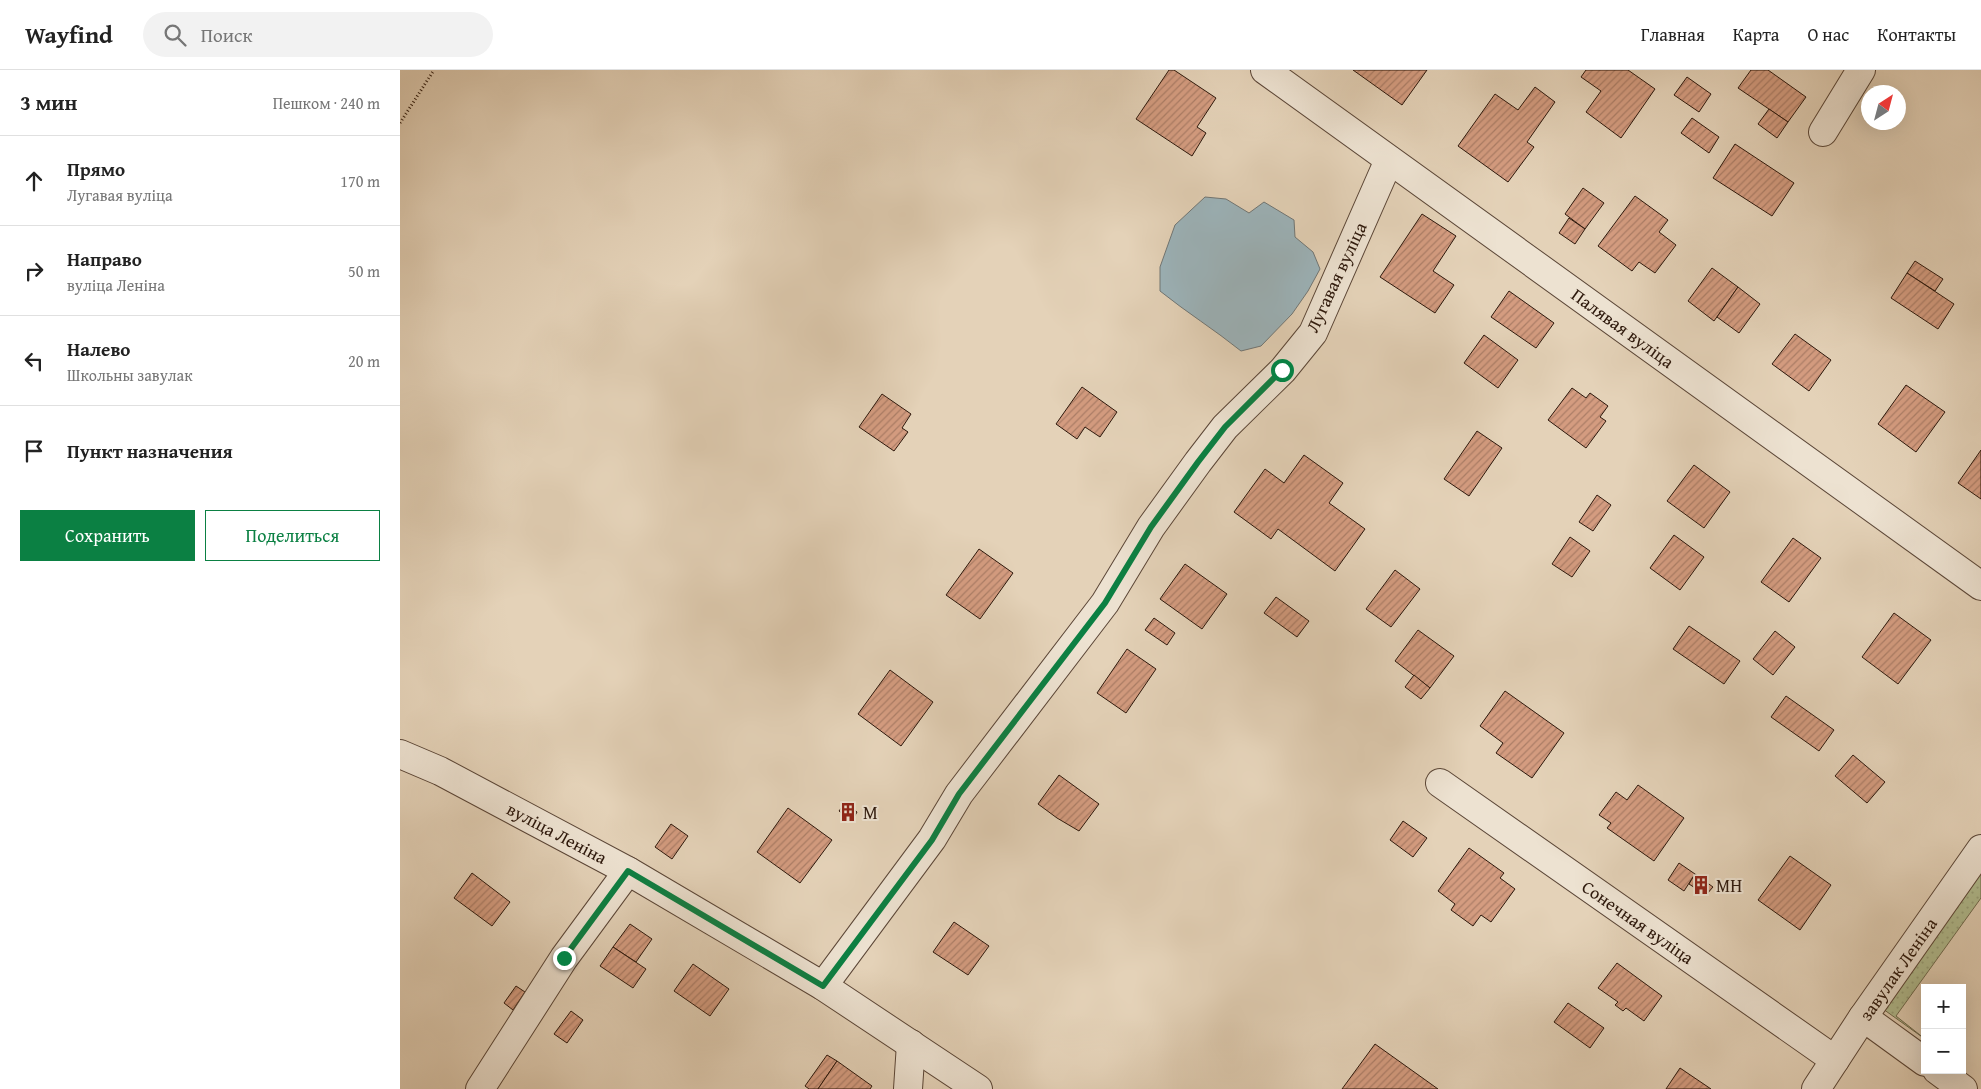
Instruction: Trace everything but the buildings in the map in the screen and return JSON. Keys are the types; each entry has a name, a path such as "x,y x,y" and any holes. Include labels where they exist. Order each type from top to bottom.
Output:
{"street":[{"name":"Палявая вуліца","path":"1265,70 1981,586"},
{"path":"1823,132 1861,70"},
{"name":"Лугавая вуліца","path":"823,986 932,840 959,794 1105,603 1151,527 1198,462 1225,427 1282,370 1313,333 1389,160"},
{"name":"вуліца Леніна","path":"400,754 440,771 628,871 823,986 978,1089"},
{"name":"Сонечная вуліца","path":"1440,783 1835,1060"},
{"name":"завулак Леніна","path":"1816,1089 1981,849"},
{"path":"480,1089 564,958 628,871"},
{"path":"1863,1018 1921,1059"},
{"path":"908,1089 911,1044"},
{"path":"1942,1074 1963,1089"}],"path":[{"path":"400,123 434,70"}],"green space":[{"path":"1981,872 1981,898 1896,1016 1921,1036 1883,1009"}],"water":[{"path":"1205,197 1226,199 1249,213 1264,202 1294,220 1295,237 1313,252 1320,269 1292,314 1261,346 1241,351 1160,291 1160,267 1175,225"}],"place":[{"name":"M","path":"848,812"},
{"name":"МН","path":"1701,885"}],"route":[{"path":"564,958 628,871 823,986 932,840 959,794 1105,603 1151,527 1198,462 1225,427 1282,370"}]}
